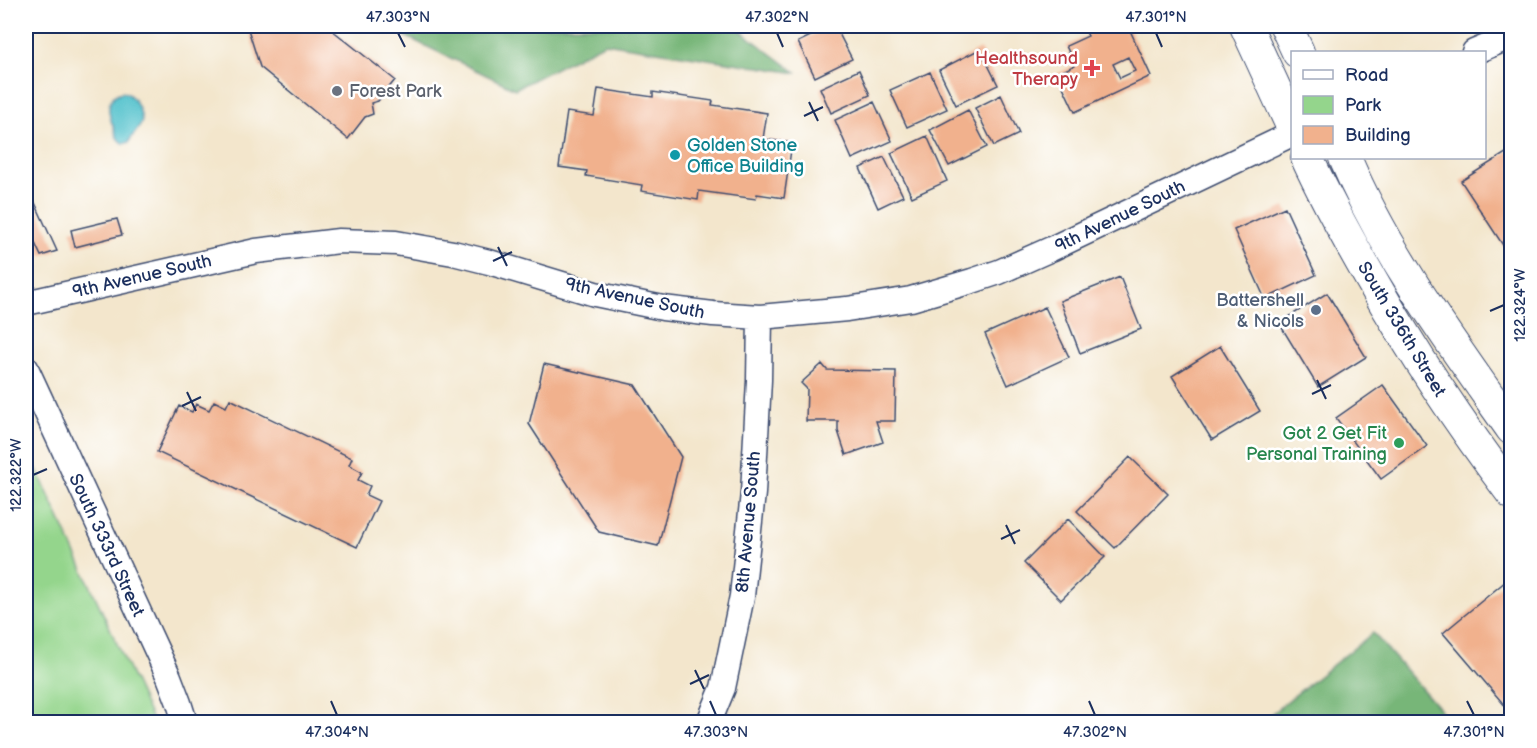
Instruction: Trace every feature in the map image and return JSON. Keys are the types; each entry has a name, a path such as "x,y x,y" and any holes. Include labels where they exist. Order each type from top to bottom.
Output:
{"main road":[{"path":"1246,26 1291,122"},
{"path":"1286,26 1298,51"},
{"name":"South 336th Street","path":"1308,159 1389,311 1479,450 1512,493"},
{"name":"South 336th Street","path":"1345,159 1374,218 1403,268 1512,429"}],"street":[{"path":"1476,51 1512,36"},
{"name":"9th Avenue South","path":"26,303 256,250 339,241 396,243 489,262 607,296 663,308 760,317 847,309 911,299 999,272 1291,135"},
{"name":"8th Avenue South","path":"709,723 723,688 742,596 753,493 760,317"},
{"name":"South 333rd Street","path":"26,368 169,677 185,723"}],"green space":[{"path":"387,26 734,26 797,73 605,43 515,89"},
{"path":"26,446 153,722 26,722"},
{"path":"1373,633 1451,722 1267,722 1270,715"}],"water":[{"path":"122,92 133,98 142,120 129,142 124,143 117,137 109,112 112,98"}],"building":[{"name":"Forest Park","path":"247,26 327,26 395,80 378,101 371,103 373,114 365,117 348,139 260,67"},
{"path":"769,26 806,26 805,32"},
{"path":"835,26 852,59 815,77 798,42"},
{"path":"845,26 860,26 848,31"},
{"name":"Healthsound Therapy","path":"1083,26 1128,26 1151,76 1075,112 1057,74 1075,65 1066,46 1088,36","holes":["1128,57 1135,71 1120,78 1113,64"]},
{"path":"980,49 998,85 956,105 939,70"},
{"path":"859,70 870,95 831,113 820,88"},
{"path":"930,72 947,109 907,127 890,90"},
{"name":"Golden Stone Office Building","path":"598,89 653,97 653,92 713,101 712,105 767,113 763,139 792,143 784,198 757,194 756,199 699,191 698,200 641,191 642,185 586,176 587,171 559,167 567,112 594,116"},
{"path":"1001,95 1019,134 994,146 975,108"},
{"path":"874,102 892,141 852,159 835,120"},
{"path":"968,110 987,147 949,166 930,130"},
{"path":"927,136 947,181 912,197 891,153"},
{"path":"1512,149 1512,259 1461,181"},
{"path":"884,157 903,196 878,208 860,168"},
{"path":"26,183 57,251 41,256 26,224 28,223"},
{"path":"1285,207 1316,275 1265,299 1234,230"},
{"path":"117,219 122,235 75,247 71,230"},
{"path":"1120,277 1141,329 1080,353 1060,301"},
{"path":"1327,293 1366,357 1318,387 1279,323"},
{"path":"1045,307 1069,357 1008,385 985,334"},
{"path":"1220,346 1260,411 1212,440 1172,376"},
{"path":"544,364 635,385 681,457 658,546 599,532 529,424"},
{"path":"822,364 827,370 896,371 895,421 876,421 883,442 846,455 838,431 838,421 806,421 807,389 801,383"},
{"path":"1383,385 1427,446 1381,479 1336,418"},
{"path":"230,399 352,458 349,465 362,472 358,480 370,486 366,495 379,501 357,547 157,452 179,406 192,412 196,404 209,410 214,401 226,407"},
{"path":"1130,457 1168,494 1115,548 1077,511"},
{"path":"1068,519 1105,557 1061,600 1024,563"},
{"path":"1512,576 1512,714 1443,633"}],"place":[{"name":"Healthsound Therapy","path":"1092,68"},
{"name":"Forest Park","path":"337,91"},
{"name":"Golden Stone Office Building","path":"675,155"},
{"name":"Battershell & Nicols","path":"1316,310"},
{"name":"Got 2 Get Fit Personal Training","path":"1399,443"}]}
